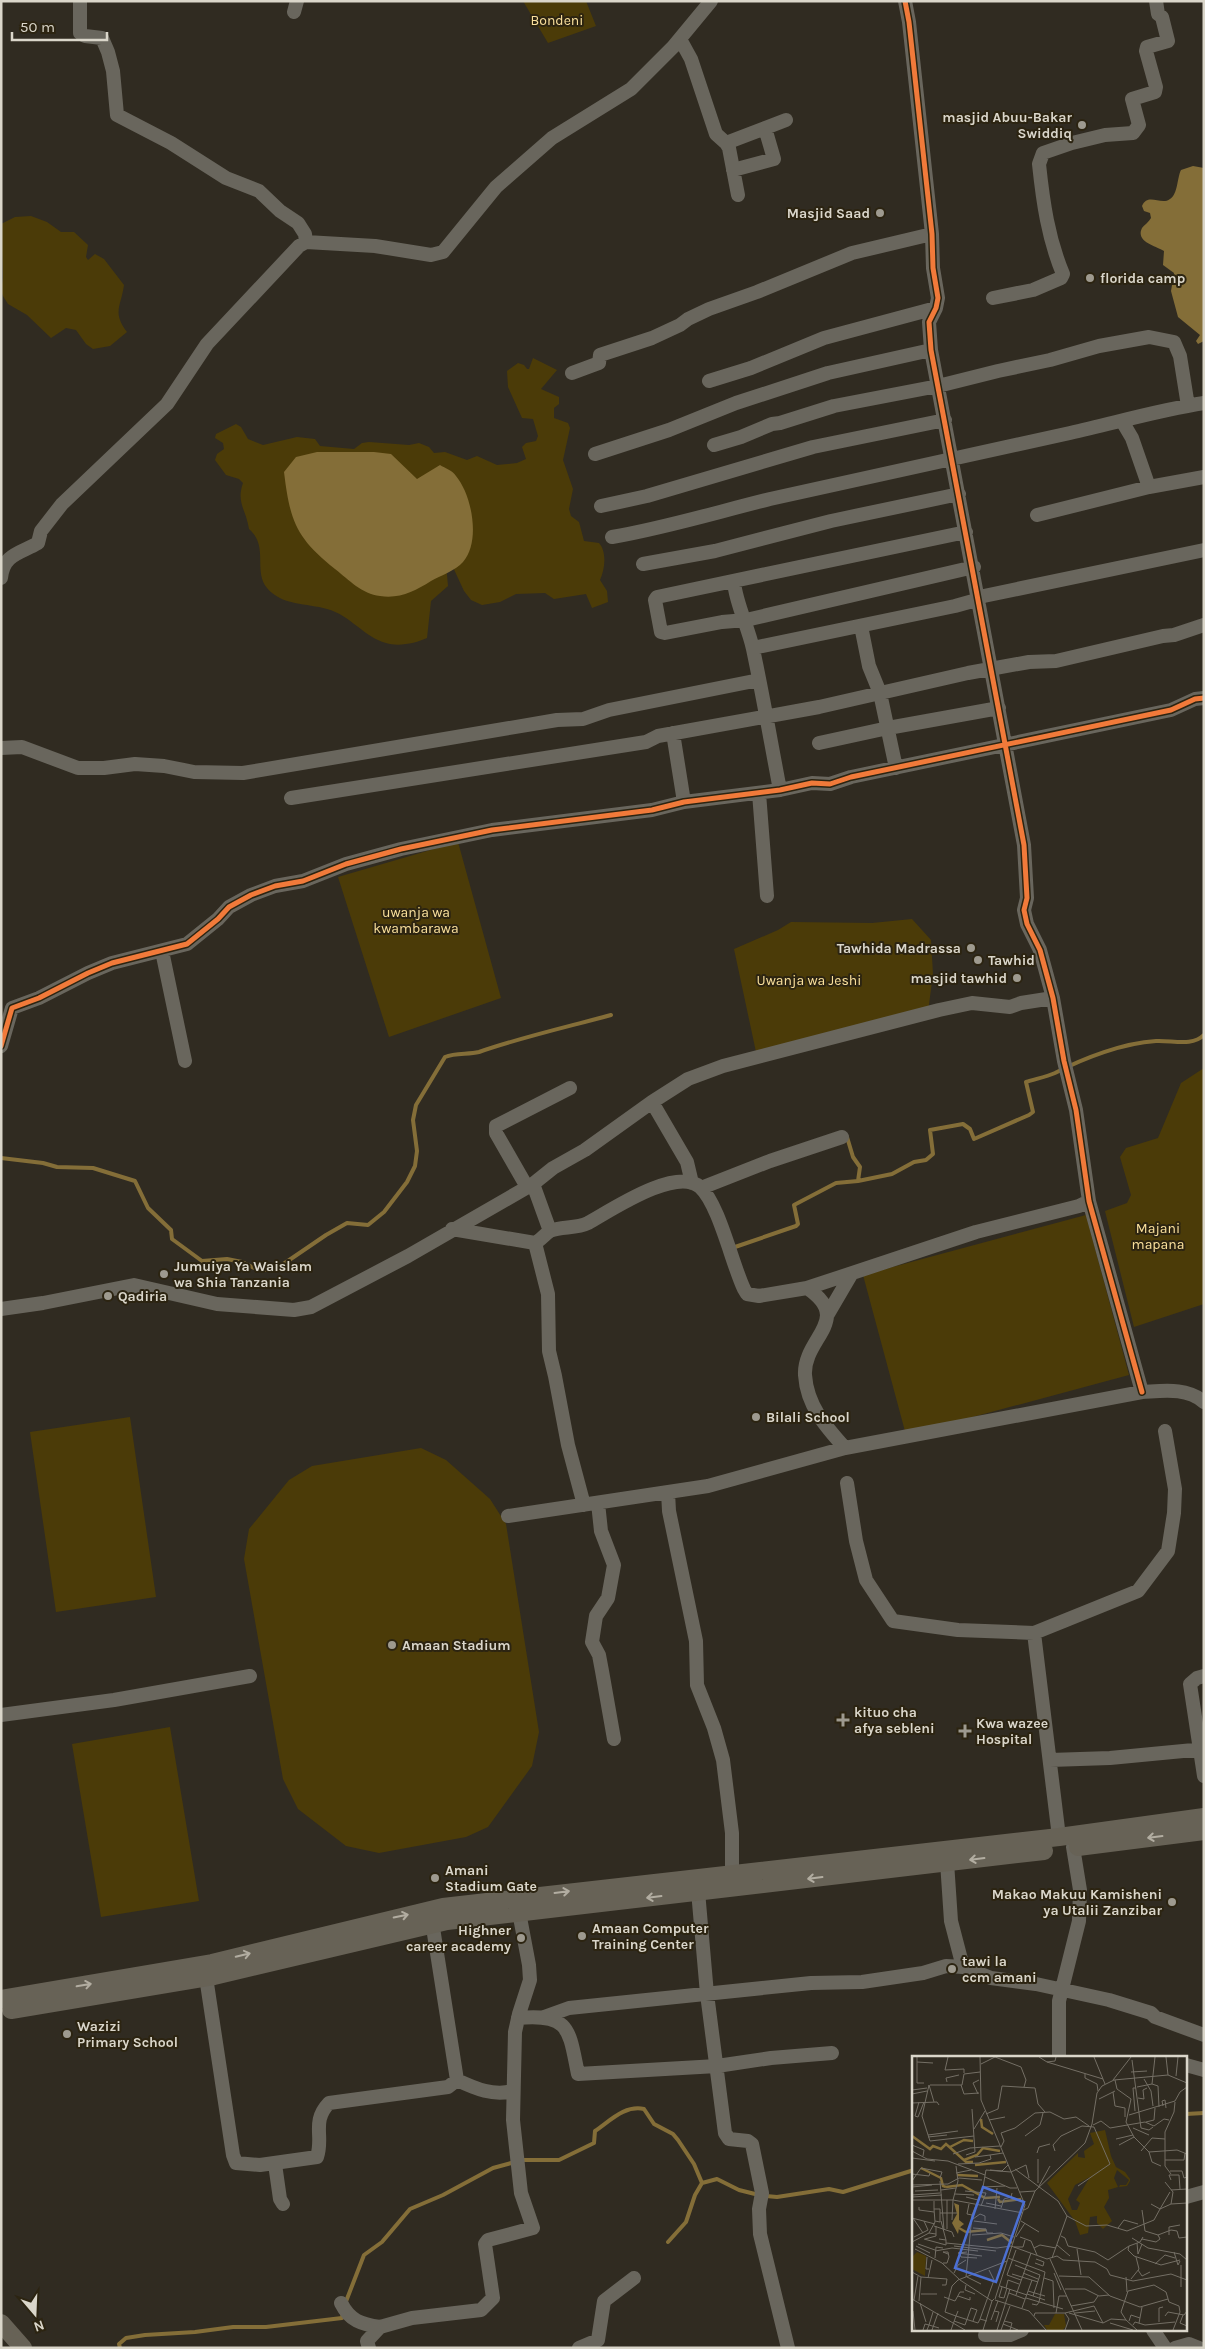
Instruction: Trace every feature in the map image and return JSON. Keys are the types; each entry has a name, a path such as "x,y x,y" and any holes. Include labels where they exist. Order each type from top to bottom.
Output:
{"main road":[{"path":"1,2000 212,1963 432,1917 519,1912 947,1862 1204,1817"},
{"path":"1,2012 206,1977 489,1900 732,1872 1204,1831"},
{"path":"1,2323 23,2348"}],"street":[{"path":"1,578 2,567 5,563 18,552 38,543 41,532 62,504 167,404 207,344 306,242 307,237 298,223 280,211 259,191 226,178 171,143 118,115 108,52 102,38 85,36 80,33 80,1"},
{"path":"306,242 374,246 431,256 443,252 496,187 552,138 631,89 680,39 710,1"},
{"path":"904,1 909,22 932,234 933,268 938,293 936,308 929,322 931,350 980,598 1024,845 1027,898 1024,910 1027,924 1040,950 1053,998 1064,1061 1076,1110 1089,1201 1142,1392"},
{"path":"993,298 1033,290 1061,278 1062,274 1052,248 1045,214 1039,164 1040,157 1043,153 1072,143 1105,136 1133,133 1137,130 1140,125 1132,99 1155,92 1156,87 1146,51 1147,47 1168,41 1162,16 1158,14 1156,1"},
{"path":"680,39 691,59 716,134 726,142 738,195"},
{"path":"726,142 786,120"},
{"path":"733,170 774,159 765,128"},
{"path":"572,373 599,363 600,355 652,338 680,326 688,319 709,308 757,292 852,253 932,234"},
{"path":"709,381 751,368 824,338 936,308"},
{"path":"714,445 741,437 772,424 834,406 938,386 998,370 1050,360 1065,354 1099,346 1149,337 1174,342 1180,356 1188,406"},
{"path":"595,454 668,430 736,403 828,373 931,350"},
{"path":"612,537 662,528 768,500 1000,447 1204,404"},
{"path":"601,506 647,496 813,447 945,420"},
{"path":"1122,421 1132,438 1149,487"},
{"path":"1037,515 1149,487 1204,477"},
{"path":"643,564 715,551 831,521 959,494"},
{"path":"966,532 657,597 655,600 659,626 661,632 665,633 722,622 746,620 974,567"},
{"path":"753,648 956,606 980,598 1204,550"},
{"path":"734,582 736,597 746,620 753,648 780,790"},
{"path":"291,798 646,742 654,737 672,733 819,707 1028,662 1056,661 1162,636 1174,635 1204,625"},
{"path":"861,626 869,666 880,693 896,768"},
{"path":"1,748 22,747 78,768 104,768 135,764 164,766 194,772 243,773 557,720 583,719 610,710 759,680"},
{"path":"1,1046 12,1008 38,998 112,963 187,944 218,919 229,907 251,895 275,886 303,881 346,864 401,849 492,830 652,810 684,802 760,793 812,783 830,784 896,768 1171,710 1195,699 1204,698"},
{"path":"819,743 888,728 999,708"},
{"path":"672,733 684,802"},
{"path":"760,793 767,896"},
{"path":"162,951 185,1061"},
{"path":"1,1309 43,1303 134,1285 218,1304 294,1310 311,1306 408,1256 452,1229 530,1186 553,1168 585,1150 688,1079 723,1066 939,1010 972,1003 1010,1007 1021,1003 1053,998"},
{"path":"550,1231 530,1186 496,1133 496,1126 570,1088"},
{"path":"652,1102 687,1162 696,1185 712,1206 738,1277 747,1294 759,1296 807,1288 984,1230 1079,1206 1089,1201"},
{"path":"452,1229 535,1243 550,1231 575,1228 587,1223 645,1191 680,1182 696,1185 842,1137"},
{"path":"535,1243 548,1294 548,1351 556,1376 568,1445 614,1565 608,1598 596,1616 592,1642 602,1671 614,1739"},
{"path":"846,1448 817,1416 806,1385 805,1373 807,1361 827,1322 828,1314 852,1273"},
{"path":"807,1288 825,1304 828,1314"},
{"path":"508,1516 708,1486 846,1448 1142,1392 1173,1390 1202,1397"},
{"path":"847,1483 856,1541 866,1580 893,1621 958,1630 1034,1633 1138,1592 1168,1551 1174,1513 1175,1489 1165,1432"},
{"path":"668,1492 669,1511 696,1641 696,1685 714,1728 723,1760 732,1833 732,1872"},
{"path":"1034,1633 1050,1760 1066,1842 1080,1890 1079,1920 1059,2001 1059,2056"},
{"path":"1,1715 114,1700 250,1676"},
{"path":"1204,1676 1197,1678 1190,1684 1202,1749 1204,1776"},
{"path":"1050,1760 1110,1758 1202,1749"},
{"path":"947,1862 951,1920 963,1966"},
{"path":"698,1891 707,1994 725,2133 729,2139 751,2142 762,2196 759,2209 760,2234 788,2348"},
{"path":"344,2308 356,2321 380,2327 412,2318 481,2310 493,2298 485,2244 488,2240 533,2228 521,2193 516,2160 513,2091 518,2018 530,1980 519,1912"},
{"path":"432,1917 457,2080"},
{"path":"518,2018 544,2017 569,2008 811,1983 862,1982 923,1974 946,1966 963,1966 991,1978 1036,1984 1109,2000 1151,2013 1155,2017 1204,2035"},
{"path":"206,1977 223,2100 234,2160 247,2165 275,2164 317,2157 319,2151 318,2124 322,2111 329,2102 448,2087 457,2080"},
{"path":"544,2017 567,2030 572,2040 578,2074 717,2066 771,2058 832,2053"},
{"path":"1188,2066 1204,2070"},
{"path":"457,2080 486,2092 502,2094 513,2091"},
{"path":"275,2164 280,2199 283,2204"},
{"path":"1188,2196 1204,2192"},
{"path":"579,2348 598,2340 604,2301 634,2278"},
{"path":"369,2348 367,2341 380,2327"},
{"path":"986,2335 1010,2335 1017,2332"},
{"path":"1154,2332 1165,2348"},
{"path":"1175,2348 1189,2344 1199,2348"}],"green space":[{"name":"Bondeni","path":"523,1 586,1 596,26 548,43"},
{"path":"31,216 47,222 61,232 74,232 88,245 86,257 88,260 95,254 104,259 124,285 119,314 122,325 127,332 110,346 93,349 86,344 76,330 66,328 51,338 27,315 8,304 3,296 1,291 3,277 1,224 15,217"},
{"path":"533,358 557,370 541,389 559,397 559,404 554,408 554,418 568,423 570,428 563,460 573,489 569,509 571,516 579,522 584,541 599,543 602,547 604,561 600,580 607,591 608,602 592,608 586,594 554,599 545,593 516,594 500,602 482,605 471,600 464,591 451,563 446,564 448,586 431,601 427,638 413,643 396,645 378,640 335,612 287,601 273,594 267,588 261,574 258,543 249,529 241,501 243,483 239,479 226,475 215,460 217,454 224,449 223,443 215,438 216,434 236,424 241,427 248,439 263,445 297,437 315,439 320,446 354,449 362,443 369,442 409,445 419,443 429,447 434,453 445,452 467,460 477,456 497,465 517,463 526,459 522,447 526,443 536,441 538,436 533,419 522,418 508,387 507,371 518,363 529,369"},
{"name":"uwanja wa kwambarawa","path":"458,842 501,998 389,1037 338,877"},
{"name":"Uwanja wa Jeshi","path":"912,919 931,940 933,974 928,1012 756,1052 734,949 778,930 791,922 872,923"},
{"name":"Majani mapana","path":"1204,1068 1204,1304 1134,1327 1105,1211 1127,1203 1131,1195 1120,1157 1126,1148 1158,1138 1181,1083"},
{"path":"1086,1215 1129,1375 906,1435 863,1275"},
{"path":"130,1417 156,1597 56,1612 30,1432"},
{"name":"Amaan Stadium","path":"421,1448 446,1460 490,1499 506,1524 539,1732 532,1766 488,1827 466,1837 379,1853 346,1846 298,1809 283,1779 244,1559 249,1529 289,1480 312,1466"},
{"path":"170,1727 199,1901 101,1917 72,1744"}],"shaded area":[{"path":"1193,166 1204,168 1204,341 1198,344 1196,341 1200,335 1178,317 1171,291 1174,273 1163,265 1164,251 1144,240 1141,233 1142,228 1151,218 1150,213 1144,211 1142,206 1145,202 1151,199 1166,201 1173,197 1181,170"},
{"path":"317,452 374,452 391,454 417,479 440,465 453,473 462,484 470,506 472,519 472,543 469,553 463,562 419,588 401,595 387,597 373,595 351,582 311,548 303,538 292,516 284,472 296,457"}],"waterway":[{"path":"1,1158 43,1163 57,1167 93,1168 135,1181 148,1208 171,1230 172,1239 202,1261 227,1259 242,1262 254,1268 267,1270 279,1267 347,1223 368,1225 384,1212 407,1182 415,1166 417,1151 413,1120 416,1105 445,1057 479,1052 611,1015"},
{"path":"735,1247 796,1226 798,1224 794,1205 836,1183 858,1181 892,1174 914,1162 926,1160 933,1154 930,1130 963,1124 970,1129 974,1139 1029,1115 1033,1112 1026,1082 1052,1074 1117,1048 1143,1042 1188,1042 1199,1039 1204,1035"},
{"path":"847,1137 853,1157 860,1167 858,1181"},
{"path":"521,2160 559,2160 594,2143 595,2131 618,2114 637,2108 644,2109 654,2124 673,2134 694,2164 702,2183"},
{"path":"1188,2114 1204,2113"},
{"path":"345,2304 364,2255 382,2242 410,2209 443,2195 493,2168 515,2162"},
{"path":"766,2196 777,2197 829,2189 843,2192 912,2171"},
{"path":"668,2242 686,2222 695,2195 702,2183 717,2179 739,2190 759,2195"},
{"path":"120,2348 119,2344 126,2338 145,2335 195,2332 233,2327 266,2327 342,2318 343,2313"}],"cycle path":[{"path":"905,1 909,22 932,234 933,268 938,298 936,308 929,322 931,350 1024,845 1027,898 1024,910 1027,924 1040,950 1053,998 1064,1061 1076,1110 1089,1201 1142,1392"},
{"path":"1,1046 12,1008 39,998 112,963 187,944 218,919 229,907 251,895 275,886 303,881 346,864 401,849 492,830 652,810 684,802 780,790 812,783 830,784 851,777 1171,710 1195,699 1204,698"}],"place":[{"name":"masjid Abuu-Bakar Swiddiq","path":"1082,125"},
{"name":"Masjid Saad","path":"880,213"},
{"name":"florida camp","path":"1090,278"},
{"name":"Tawhida Madrassa","path":"971,948"},
{"name":"Tawhid","path":"978,960"},
{"name":"masjid tawhid","path":"1017,978"},
{"name":"Jumuiya Ya Waislam wa Shia Tanzania","path":"164,1274"},
{"name":"Qadiria","path":"108,1296"},
{"name":"Bilali School","path":"756,1417"},
{"name":"Amaan Stadium","path":"392,1645"},
{"name":"kituo cha afya sebleni","path":"843,1720"},
{"name":"Kwa wazee Hospital","path":"965,1731"},
{"name":"Amani Stadium Gate","path":"435,1878"},
{"name":"Makao Makuu Kamisheni ya Utalii Zanzibar","path":"1172,1902"},
{"name":"Amaan Computer Training Center","path":"582,1936"},
{"name":"Highner career academy","path":"521,1938"},
{"name":"tawi la ccm amani","path":"952,1969"},
{"name":"Wazizi Primary School","path":"67,2034"}]}
